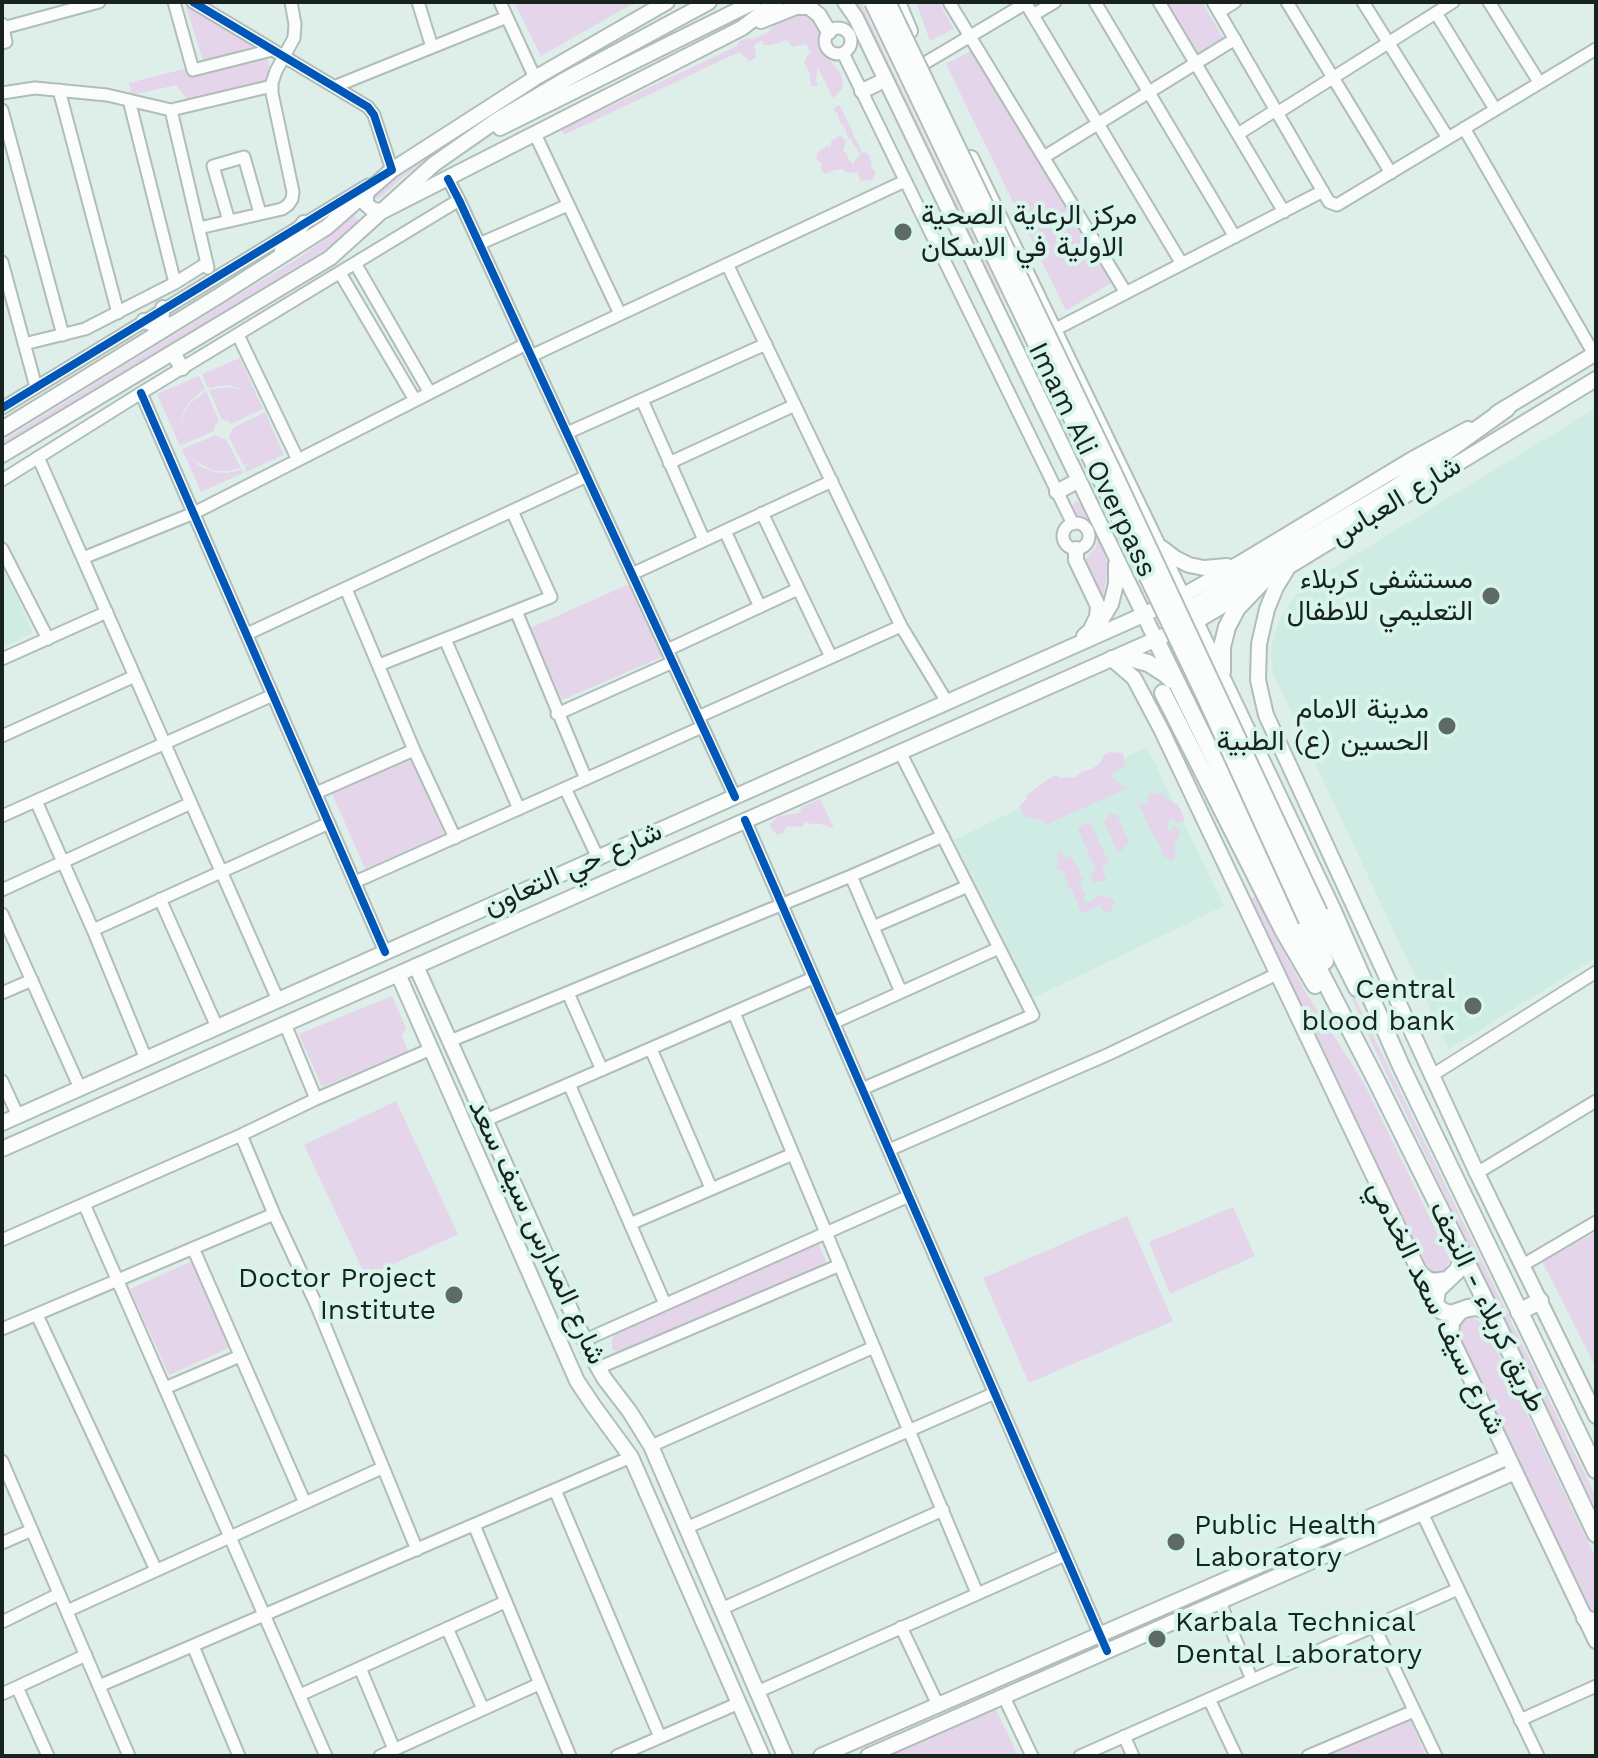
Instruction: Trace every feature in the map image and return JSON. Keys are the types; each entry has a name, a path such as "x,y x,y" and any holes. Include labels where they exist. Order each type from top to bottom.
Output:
{"highway":[{"name":"Imam Ali Overpass","path":"873,2 1313,916"},
{"name":"Imam Ali Overpass","path":"887,2 1117,482 1313,916"},
{"path":"1507,408 1394,489 1191,608 1332,909 1401,1066 1596,1470"},
{"path":"1227,689 1221,658 1227,627 1237,608 1263,581"},
{"path":"1156,640 1376,1080"},
{"path":"1112,659 1130,658 1148,663 1170,679 1181,694"},
{"path":"1163,693 1283,930 1316,987 1346,1024"},
{"path":"1200,733 1238,713"},
{"path":"1313,916 1401,1066"},
{"path":"1313,916 1376,1080"},
{"name":"طريق كربلاء - النجف","path":"1376,1080 1495,1320 1596,1534"},
{"path":"1459,1248 1460,1266 1437,1290 1435,1305 1446,1313 1477,1307 1495,1320"},
{"path":"1420,1274 1433,1282 1449,1279"},
{"path":"1519,1312 1540,1301"},
{"path":"1450,1337 1451,1322 1460,1311"}],"main road":[{"path":"2,429 327,227 392,170 535,78 667,2"},
{"path":"2,455 320,264 443,158 515,108 709,2"},
{"path":"443,158 754,2"},
{"path":"742,28 776,2"},
{"path":"758,17 792,2"},
{"path":"845,2 856,18 1156,640"},
{"path":"898,2 1153,536 1191,608"},
{"path":"369,190 366,204 373,210 383,211 742,28 796,7 804,6 815,11 829,32"},
{"path":"862,91 885,80"},
{"path":"349,209 357,213 361,222 357,235"},
{"path":"275,261 304,223"},
{"path":"992,299 1006,304 1020,300 1029,289 1030,281"},
{"path":"163,308 161,318 170,326"},
{"path":"1008,332 1014,320 1025,312 1046,313"},
{"path":"144,321 154,324 157,334"},
{"path":"173,353 182,368"},
{"name":"شارع العباس","path":"1191,608 1247,559 1595,354"},
{"name":"شارع العباس","path":"1191,608 1263,581 1288,567 1596,379"},
{"path":"1057,492 1079,480"},
{"path":"1153,536 1169,554 1189,565 1219,568 1247,559"},
{"path":"1076,549 1076,560 1098,606 1088,634"},
{"path":"1068,648 1103,618 1113,599 1117,578 1113,552"},
{"path":"1288,567 1271,598 1260,633 1258,668 1266,715 1431,1076 1595,1412"},
{"name":"شارع حي التعاون","path":"2,1123 1143,615 1191,608"},
{"name":"شارع حي التعاون","path":"2,1149 1156,640 1191,608"},
{"name":"شارع سيف سعد الخدمي","path":"1112,659 1138,684 1515,1472 1590,1620 1596,1641"},
{"path":"860,741 860,755 871,765"},
{"path":"828,755 839,764 840,778"},
{"name":"شارع المدارس سيف سعد","path":"416,966 598,1368 651,1446 785,1756"},
{"path":"347,970 346,983 355,993"},
{"name":"شارع المدارس سيف سعد","path":"398,974 577,1381 631,1457 762,1756"},
{"path":"319,982 329,990 330,1004"},
{"path":"482,1164 492,1166 503,1157"},
{"path":"493,1188 503,1178 512,1179"},
{"path":"821,1756 1508,1457"},
{"path":"868,1756 1515,1472"},
{"path":"720,1659 734,1659 740,1652"},
{"path":"728,1677 739,1669 748,1672"}],"street":[{"path":"2,43 6,42 2,26 66,6 99,2"},
{"path":"174,2 193,70 272,50"},
{"path":"2,408 392,170 374,115 368,107 193,2"},
{"path":"199,228 285,207 291,202 293,196 272,86 276,71 294,38 291,2"},
{"path":"418,2 432,47"},
{"path":"500,2 535,78"},
{"path":"949,2 1126,293"},
{"path":"1033,15 1055,2"},
{"path":"1095,2 1235,237"},
{"path":"1159,2 1284,212"},
{"path":"1235,2 1216,7 1329,202 1337,205 1596,49"},
{"path":"1287,2 1391,173"},
{"path":"1363,2 1448,138"},
{"path":"1238,134 1453,2"},
{"path":"1489,2 1539,82"},
{"path":"925,63 1026,3 1182,264"},
{"path":"1436,13 1495,109"},
{"path":"336,86 507,17"},
{"path":"841,29 850,36 849,48 843,53 835,54 828,49 825,40 832,30 841,29"},
{"path":"1044,157 1235,39"},
{"path":"843,53 1073,524"},
{"path":"2,93 35,88 59,90 107,95 171,110 272,86"},
{"path":"59,90 118,313"},
{"path":"129,100 175,283"},
{"path":"2,110 63,335"},
{"path":"171,110 211,280"},
{"path":"1464,128 1595,354"},
{"path":"535,134 620,314"},
{"path":"229,221 213,166 244,157 260,213"},
{"path":"448,179 735,797"},
{"path":"531,356 905,181"},
{"path":"1054,330 1323,191"},
{"path":"2,480 459,200"},
{"path":"479,244 568,205"},
{"path":"2,262 36,387"},
{"path":"24,344 85,329 207,263"},
{"path":"355,263 430,393"},
{"path":"727,264 901,626 947,702"},
{"path":"340,273 415,400"},
{"path":"238,335 298,460"},
{"path":"83,558 194,513 526,344"},
{"path":"567,433 766,344"},
{"path":"141,393 385,952"},
{"path":"642,400 704,540"},
{"path":"669,463 795,405"},
{"path":"38,457 278,1000"},
{"path":"247,634 587,476"},
{"path":"632,574 832,481"},
{"path":"379,665 551,597 512,511"},
{"path":"762,513 831,657"},
{"path":"1073,524 1084,526 1089,533 1086,545 1076,549 1067,545 1064,537 1066,529 1073,524"},
{"path":"725,531 760,607"},
{"path":"2,549 48,639"},
{"path":"346,589 455,838"},
{"path":"667,650 798,589"},
{"path":"516,611 586,779"},
{"path":"2,659 107,612"},
{"path":"355,882 586,779 831,657 901,626"},
{"path":"445,639 519,809"},
{"path":"557,714 673,662"},
{"path":"2,736 135,676"},
{"path":"2,816 273,695"},
{"path":"316,793 414,750"},
{"path":"862,1089 1033,1015 900,752"},
{"path":"565,788 598,858"},
{"path":"36,801 146,1059"},
{"path":"2,890 191,803"},
{"path":"745,820 1107,1651"},
{"path":"93,930 329,823"},
{"path":"450,1041 943,836"},
{"path":"851,876 901,992"},
{"path":"873,927 968,886"},
{"path":"160,899 217,1027"},
{"path":"2,914 80,1088"},
{"path":"833,1023 999,948"},
{"path":"1431,1076 1596,972"},
{"path":"889,1150 1109,1054 1277,974"},
{"path":"486,1120 813,978"},
{"path":"2,993 32,980"},
{"path":"568,993 602,1070"},
{"path":"734,1013 977,1593"},
{"path":"285,1024 316,1099"},
{"path":"2,1240 431,1049"},
{"path":"651,1049 711,1188"},
{"path":"2,1081 18,1116"},
{"path":"569,1084 665,1304"},
{"path":"1477,1173 1596,1101"},
{"path":"241,1135 316,1304 417,1550"},
{"path":"630,1224 793,1154"},
{"path":"585,1340 909,1196"},
{"path":"84,1204 326,1756"},
{"path":"2,1329 274,1214"},
{"path":"1523,1265 1596,1222"},
{"path":"193,1248 305,1503"},
{"path":"598,1368 840,1265"},
{"path":"37,1315 156,1570"},
{"path":"651,1446 874,1347"},
{"path":"165,1388 240,1356"},
{"path":"686,1528 995,1393"},
{"path":"99,1686 631,1457"},
{"path":"3,1465 129,1756"},
{"path":"67,1611 382,1468"},
{"path":"555,1490 660,1737"},
{"path":"721,1609 943,1510"},
{"path":"1422,1513 1538,1756"},
{"path":"474,1525 570,1756"},
{"path":"2,1543 32,1530"},
{"path":"757,1692 1065,1555"},
{"path":"1080,1756 1458,1589"},
{"path":"2,1622 59,1594"},
{"path":"300,1695 505,1602"},
{"path":"1220,1602 1252,1680"},
{"path":"1374,1626 1436,1756"},
{"path":"901,1627 938,1705"},
{"path":"447,1628 483,1709"},
{"path":"193,1646 239,1756"},
{"path":"2,1694 86,1655"},
{"path":"360,1668 394,1749"},
{"path":"380,1756 539,1684"},
{"path":"1520,1720 1596,1686"},
{"path":"17,1687 43,1754"},
{"path":"1004,1697 1032,1756"},
{"path":"1209,1699 1236,1756"},
{"path":"617,1756 739,1703"},
{"path":"1308,1756 1414,1711"},
{"path":"1124,1736 1133,1756"}],"shaded area":[{"path":"514,2 636,2 541,56"},
{"path":"856,2 861,2 1001,294 998,295"},
{"path":"916,2 939,2 954,29 930,41"},
{"path":"1165,2 1202,2 1223,38 1196,54"},
{"path":"185,3 264,48 269,64 268,85 191,104 176,85 132,95 129,83 204,64"},
{"path":"801,10 810,11 820,31 820,49 842,78 842,89 833,98 818,68 818,86 811,86 810,74 804,63 808,53 811,54 806,44 793,47 786,40 763,45 762,41 754,45 756,57 750,61 739,52 564,135 561,129 737,46 741,40 752,40 768,32 778,20"},
{"path":"971,51 1111,283 1066,311 946,64"},
{"path":"837,105 861,153 870,156 876,173 872,180 860,181 856,172 847,173 842,169 825,174 821,169 816,157 818,152 830,147 832,139 840,135 846,141 843,151 854,165 860,155 833,110"},
{"path":"461,134 381,197 372,201 368,196 376,187"},
{"path":"353,214 358,220 355,225 328,248 2,446 2,441 297,259"},
{"path":"240,358 263,409 231,424 222,420 209,390 227,387 243,390 228,385 208,388 202,374"},
{"path":"199,376 205,389 188,403 182,416 181,435 183,416 189,404 206,391 219,421 214,431 180,446 157,394"},
{"name":"مدينة الامام الحسين (ع) الطبية","path":"1596,408 1596,958 1449,1049 1273,673 1272,644 1280,618 1302,587"},
{"path":"265,412 284,455 246,472 248,464 244,466 229,437 233,428"},
{"path":"216,435 226,439 241,468 214,471 193,460 214,472 228,473 242,469 243,473 201,492 182,449"},
{"path":"1077,501 1084,507 1104,548 1108,571 1103,598 1084,561 1096,547 1097,541 1088,524 1073,513 1072,505"},
{"path":"2,563 33,633 2,648"},
{"path":"629,584 662,657 562,700 530,628"},
{"path":"1147,747 1224,906 1033,998 954,840"},
{"path":"1110,752 1123,753 1125,767 1110,774 1128,788 1045,825 1045,821 1024,816 1019,806 1044,782 1055,775 1060,778 1075,777 1092,769"},
{"path":"410,757 444,834 365,869 331,791"},
{"path":"1153,791 1156,795 1162,792 1178,805 1185,821 1178,823 1170,818 1167,829 1171,831 1175,826 1181,832 1175,842 1172,861 1162,855 1138,802 1147,805 1148,795"},
{"path":"820,799 834,828 805,822 802,827 787,826 783,833 777,835 771,828 770,824 779,816 799,813 802,807"},
{"path":"1109,814 1117,814 1129,842 1123,850 1117,851 1104,822"},
{"path":"1090,822 1109,863 1102,867 1107,881 1093,883 1090,876 1096,870 1077,828"},
{"path":"1061,850 1066,859 1071,855 1080,872 1083,880 1079,882 1086,896 1083,898 1085,903 1104,894 1115,902 1109,913 1104,912 1100,905 1082,914 1064,873 1056,868 1057,854"},
{"path":"1257,896 1305,991 1364,1083 1447,1253 1450,1261 1443,1271 1426,1270 1249,899"},
{"path":"1343,979 1358,1004 1596,1497 1596,1509 1365,1029"},
{"path":"392,996 406,1028 402,1036 408,1051 322,1087 299,1034"},
{"path":"396,1101 458,1234 366,1277 304,1145"},
{"path":"1233,1207 1255,1256 1170,1294 1149,1242"},
{"path":"1127,1216 1173,1321 1029,1383 983,1278"},
{"path":"1596,1232 1596,1368 1542,1261"},
{"path":"818,1243 827,1264 632,1353 612,1349 612,1338 617,1333"},
{"path":"192,1261 231,1347 169,1375 130,1289"},
{"path":"1472,1317 1484,1324 1596,1559 1596,1617 1590,1613 1457,1336 1457,1325"},
{"path":"996,1709 1018,1756 889,1756"},
{"path":"1410,1719 1426,1756 1323,1756"}],"cycle path":[{"path":"2,408 392,170 374,115 368,107 193,2"},
{"path":"448,179 735,797"},
{"path":"141,393 385,952"},
{"path":"745,820 1107,1651"}],"place":[{"name":"مركز الرعاية الصحية الاولية في الاسكان","path":"903,232"},
{"name":"مستشفى كربلاء التعليمي للاطفال","path":"1491,596"},
{"name":"مدينة الامام الحسين (ع) الطبية","path":"1447,726"},
{"name":"Central blood bank","path":"1473,1006"},
{"name":"Doctor Project Institute","path":"454,1295"},
{"name":"Public Health Laboratory","path":"1176,1542"},
{"name":"Karbala Technical Dental Laboratory","path":"1157,1639"}]}
